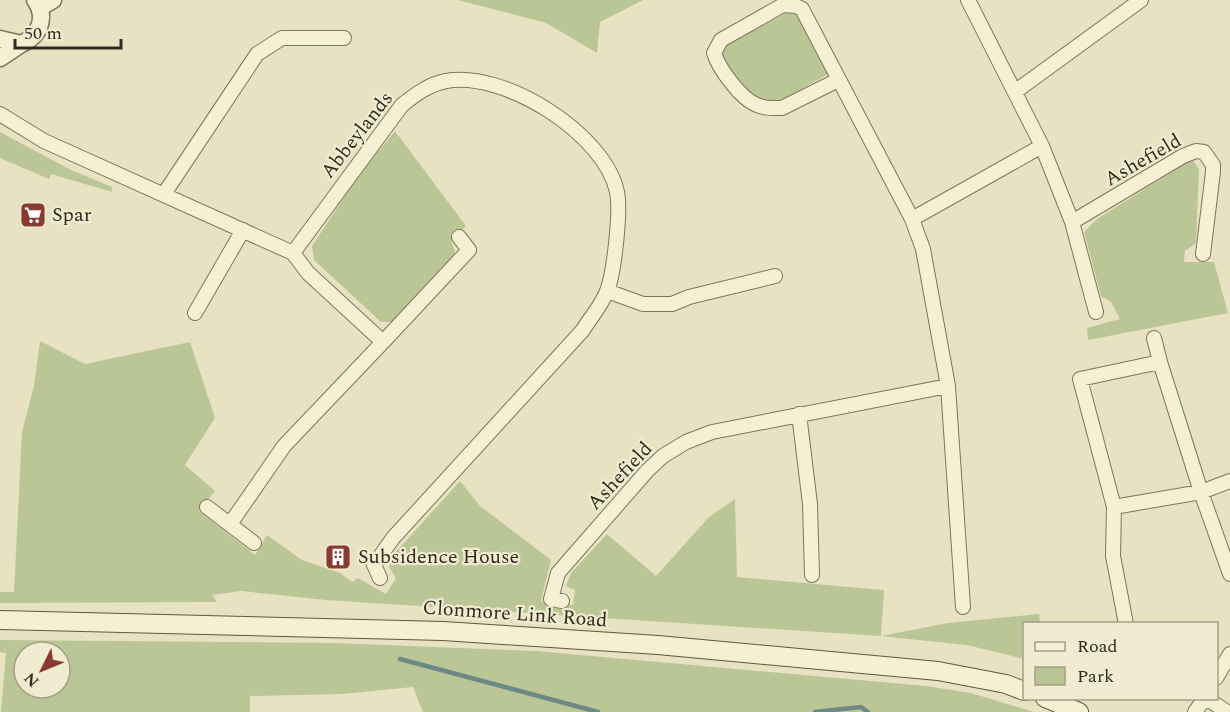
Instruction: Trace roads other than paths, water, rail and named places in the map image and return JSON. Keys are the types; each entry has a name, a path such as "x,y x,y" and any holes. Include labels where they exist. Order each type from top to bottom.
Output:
{"main road":[{"name":"Clonmore Link Road","path":"0,620 443,631 658,645 938,671 1006,684 1023,691"},
{"path":"1048,700 1079,712"}],"street":[{"path":"968,0 1042,146 1072,222 1096,312"},
{"path":"1016,91 1141,0"},
{"path":"0,58 28,41 38,30 41,23 42,3"},
{"path":"838,80 782,108 771,109 747,99 716,61 714,53 721,40 783,5 796,6 806,14 838,80 912,219 923,249 948,386 963,607"},
{"path":"164,194 257,54 282,38 344,38"},
{"path":"0,39 21,44"},
{"name":"Abbeylands","path":"293,253 402,105 421,91 444,81 489,82 533,100 555,115 604,163 617,192 618,208 612,274 608,291 583,330 393,538 374,565 380,578"},
{"path":"0,114 44,141 293,253 308,273 383,342"},
{"path":"912,219 1042,146"},
{"name":"Ashefield","path":"1072,222 1183,156 1204,152 1213,165 1213,172 1203,254"},
{"path":"195,313 243,230"},
{"path":"230,524 284,446 469,250 459,237"},
{"path":"608,291 643,304 672,304 688,297 775,276"},
{"path":"1154,338 1201,492 1230,574"},
{"path":"1126,622 1113,556 1114,507 1080,379 1160,362"},
{"name":"Ashefield","path":"562,601 551,599 558,573 663,456 686,442 712,432 948,386"},
{"path":"799,414 810,504 812,575"},
{"path":"1114,507 1201,492 1230,481"},
{"path":"207,507 254,543"},
{"path":"1218,675 1230,654"},
{"path":"1195,712 1204,700"},
{"path":"1207,700 1227,712"}],"waterway":[{"path":"400,659 598,712"},
{"path":"815,712 861,707 868,712"}],"place":[{"name":"Spar","path":"33,215"},
{"name":"Subsidence House","path":"338,557"}]}
